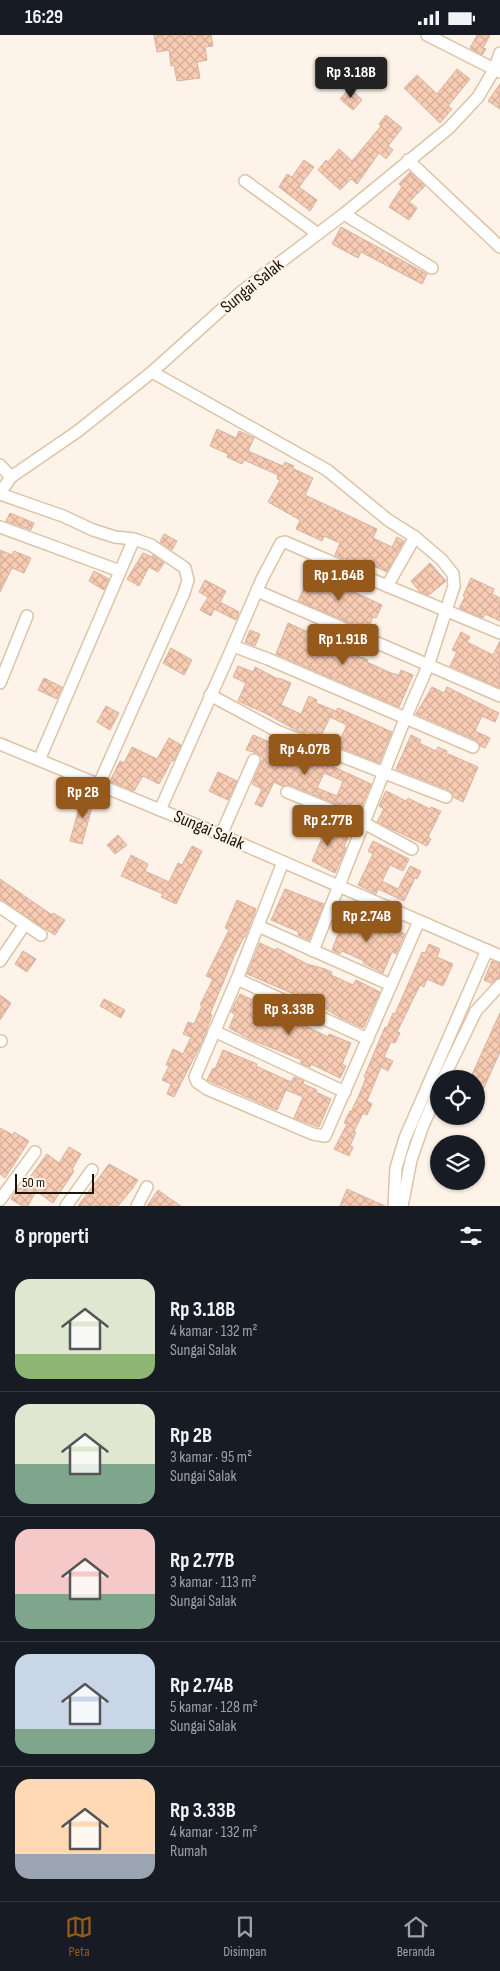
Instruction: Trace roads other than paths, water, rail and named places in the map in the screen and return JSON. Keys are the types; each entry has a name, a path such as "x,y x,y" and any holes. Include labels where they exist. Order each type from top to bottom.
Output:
{"street":[{"path":"427,35 497,71"},
{"name":"Sungai Salak","path":"0,494 12,477 78,431 152,372 241,292 318,235 449,127 478,97 497,71 500,53"},
{"path":"408,161 500,247"},
{"path":"245,181 318,235"},
{"path":"344,214 432,268"},
{"path":"152,372 327,469 388,520 415,537 442,560 453,574 454,586 428,666 404,719 313,951"},
{"path":"0,465 12,477"},
{"path":"0,494 63,516 100,532 128,540 134,539 151,545 182,564 186,571 188,580 184,593 99,785"},
{"path":"0,527 120,571"},
{"path":"387,586 415,537"},
{"path":"39,759 134,539"},
{"path":"160,810 278,545 285,542 500,633"},
{"path":"256,591 500,696"},
{"path":"0,683 27,616"},
{"path":"233,646 268,659 473,747"},
{"path":"210,695 277,731 384,771 446,797"},
{"name":"Sungai Salak","path":"0,743 221,835 500,956"},
{"path":"221,835 254,760"},
{"path":"287,792 364,823 412,849"},
{"path":"283,862 237,979 195,1077 197,1082 207,1089 322,1137 326,1135 419,921"},
{"path":"0,907 41,935"},
{"path":"0,961 25,924"},
{"path":"258,926 392,985"},
{"path":"394,1206 396,1168 405,1138 487,950"},
{"path":"237,979 368,1039"},
{"path":"447,1070 476,1011 500,985"},
{"path":"214,1031 345,1092"},
{"path":"402,1206 411,1160 430,1110"},
{"path":"0,1200 35,1152"},
{"path":"66,1206 92,1170"},
{"path":"137,1206 147,1187"}]}
